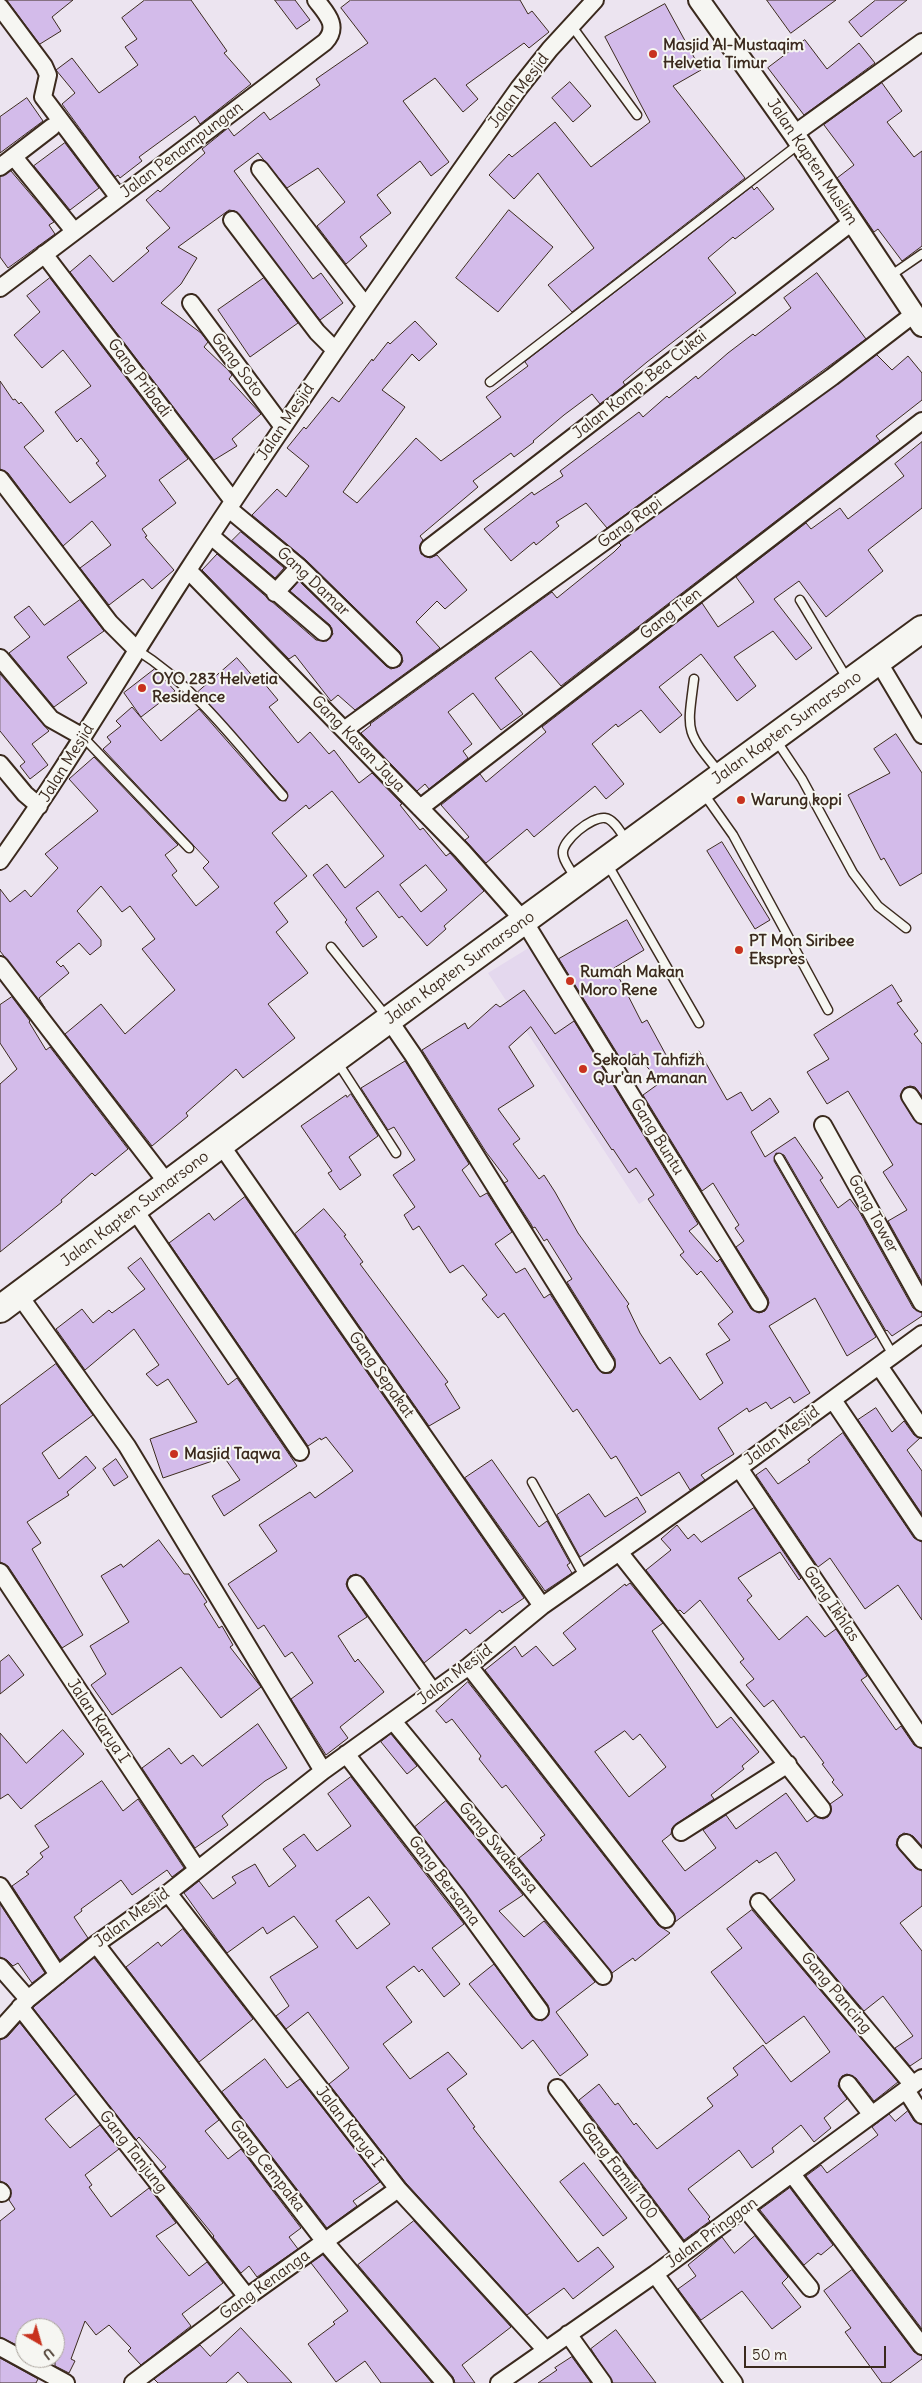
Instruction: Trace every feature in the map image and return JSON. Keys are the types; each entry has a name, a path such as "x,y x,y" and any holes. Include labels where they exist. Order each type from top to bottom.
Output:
{"highway":[{"name":"Jalan Kapten Sumarsono","path":"10,1302 336,1059 922,629"}],"street":[{"name":"Jalan Penampungan","path":"0,288 325,42 332,32 331,21 316,0"},
{"name":"Jalan Mesjid","path":"0,861 39,806 188,570 334,349 519,88 571,25 595,0"},
{"name":"Jalan Kapten Muslim","path":"699,0 798,138 918,320"},
{"path":"0,7 48,74 43,97 119,198"},
{"path":"798,138 922,42"},
{"path":"0,167 52,127"},
{"path":"14,157 74,232"},
{"path":"260,169 365,305"},
{"path":"232,220 317,332 334,349"},
{"name":"Jalan Komp. Bea Cukai","path":"429,548 852,222"},
{"name":"Gang Pribadi","path":"44,254 231,505"},
{"name":"Gang Soto","path":"191,303 283,427"},
{"name":"Gang Rapi","path":"344,730 832,377 918,320"},
{"name":"Gang Tien","path":"420,808 922,421"},
{"path":"0,479 110,623 138,650"},
{"name":"Gang Damar","path":"231,505 299,567 393,659"},
{"path":"211,536 274,592 323,632"},
{"path":"274,592 299,567"},
{"name":"Gang Kasan Jaya","path":"188,570 462,851 524,921"},
{"path":"0,658 52,719 83,736"},
{"path":"878,661 922,735"},
{"path":"0,764 25,794 39,806"},
{"name":"Gang Buntu","path":"524,921 759,1302"},
{"path":"0,965 168,1184"},
{"path":"389,1020 606,1364"},
{"path":"910,1096 922,1115"},
{"name":"Gang Tower","path":"823,1125 922,1303"},
{"name":"Gang Sepakat","path":"221,1144 542,1606"},
{"path":"134,1209 300,1452"},
{"path":"10,1302 127,1446 323,1771"},
{"name":"Jalan Mesjid","path":"0,2030 24,2003 96,1944 168,1893 323,1771 469,1666 542,1606 739,1468 922,1334"},
{"path":"879,1366 922,1430"},
{"path":"833,1400 922,1532"},
{"name":"Gang Ikhlas","path":"739,1468 922,1739"},
{"path":"618,1552 822,1809"},
{"name":"Jalan Karya I","path":"0,1572 197,1869"},
{"path":"356,1584 433,1692"},
{"path":"469,1666 666,1919"},
{"name":"Gang Swakarsa","path":"393,1721 603,1976"},
{"name":"Gang Bersama","path":"346,1754 457,1897 540,2011"},
{"path":"681,1832 788,1764"},
{"path":"906,1843 922,1861"},
{"path":"0,1886 58,1975"},
{"name":"Jalan Karya I","path":"168,1893 398,2190 545,2349"},
{"name":"Gang Pancing","path":"759,1902 914,2084 922,2116"},
{"name":"Gang Cempaka","path":"96,1944 325,2242 444,2383"},
{"name":"Gang Tanjung","path":"0,1967 24,2003 247,2297"},
{"path":"848,2084 872,2115"},
{"name":"Jalan Pringgan","path":"499,2383 545,2349 655,2274 914,2084"},
{"name":"Gang Famili 100","path":"557,2088 682,2254"},
{"path":"792,2174 922,2346"},
{"name":"Gang Kenanga","path":"133,2383 247,2297 398,2190"},
{"path":"745,2208 810,2288"},
{"path":"655,2274 734,2383"},
{"path":"568,2334 602,2383"},
{"path":"0,2347 47,2379 66,2383"}],"lane":[{"path":"571,25 637,115"},
{"path":"490,382 798,138"},
{"path":"888,277 922,254"},
{"path":"800,600 849,682"},
{"path":"138,650 157,662 197,698 283,796"},
{"path":"694,679 688,724 693,740 733,835 828,1010"},
{"path":"83,736 189,848"},
{"path":"774,738 802,779 853,873 878,906 906,928"},
{"path":"578,882 562,854 564,845 583,826 597,819 606,818 612,821 629,844"},
{"path":"606,861 699,1023"},
{"path":"331,947 389,1020"},
{"path":"336,1059 396,1153"},
{"path":"779,1158 893,1355"},
{"path":"532,1482 584,1576"}],"shaded area":[{"name":"Sekolah Tahfizh Qur'an Amanan","path":"535,944 680,1176 639,1204 488,973"}],"building":[{"path":"7,0 73,0 52,17 61,31 40,44"},
{"path":"145,0 191,0 227,51 224,53 251,84 200,124 195,116 139,157 142,161 120,178 118,175 115,177 62,104 75,93 56,70 72,58 99,93 138,65 125,47 137,39 122,18"},
{"path":"275,0 295,0 310,20 297,29"},
{"path":"351,0 520,0 528,14 532,11 549,32 529,48 524,43 466,85 478,99 463,112 435,78 403,101 449,162 431,176 420,161 377,195 391,213 360,237 367,246 346,264 317,226 345,202 318,168 287,188 258,153 234,171 313,279 321,273 343,303 320,320 235,211 229,210 178,247 197,258 181,284 161,303 201,333 208,342 204,347 228,370 232,375 229,379 261,414 232,439 237,446 214,460 70,272 90,255 113,282 149,251 146,248 170,228 146,200 158,190 160,192 205,153 202,149 228,128 234,136 264,112 270,120 320,85 316,79 368,43 341,8"},
{"path":"767,0 836,0 791,33"},
{"path":"876,0 907,0 861,37 849,22"},
{"path":"665,4 701,70 673,86 745,178 572,312 548,285 594,248 538,173 514,199 489,175 509,154 512,157 555,122 591,167 650,122 605,37"},
{"path":"805,40 827,69 859,43 875,63 804,115 768,68"},
{"path":"570,82 591,106 573,122 552,98"},
{"path":"882,83 902,111 887,122 914,157 922,151 922,246 902,261 878,229 874,232 837,178 854,165 824,125"},
{"path":"27,98 43,121 0,153 0,117"},
{"path":"65,143 99,188 70,210 34,166"},
{"path":"11,171 54,222 49,225 55,234 8,268 0,257 0,177"},
{"path":"752,187 754,190 757,187 774,209 735,239 733,237 708,258 736,293 647,362 623,382 625,385 600,404 592,394 514,457 511,453 473,481 478,487 420,536 423,540 420,545 421,554 430,558 437,555 467,590 445,609 437,601 416,622 440,648 355,710 338,695 331,701 295,655 289,659 202,570 217,554 316,640 327,641 333,634 330,625 290,591 299,581 386,666 391,669 400,666 403,661 400,652 306,560 252,515 277,489 286,497 309,466 287,448 304,427 306,429 332,397 339,402 372,359 373,361 388,342 390,344 415,321 437,344 419,361 412,354 382,390 405,407 343,492 357,503 416,438 441,461 501,417 486,397 528,366 525,362"},
{"path":"509,210 553,247 498,312 456,278"},
{"path":"817,273 866,339 607,528 586,503 556,522 559,526 536,545 534,542 511,561 484,529 532,492 534,495 563,476 560,471 639,412 643,417 667,396 669,398 696,376 698,379 753,334 755,336 791,308 784,298"},
{"path":"50,278 188,459 159,480 176,503 142,529 147,536 145,537 174,570 152,589 143,579 109,605 80,568 111,545 92,521 63,546 8,473 0,469 0,381 13,400 15,399 19,404 21,402 44,431 24,447 70,503 106,476 96,463 99,461 81,438 77,442 55,412 91,386 63,350 42,368 14,335 40,312 27,296"},
{"path":"264,278 298,323 250,357 218,310"},
{"path":"877,355 892,370 908,356 922,373 922,400 876,436 880,441 561,686 531,651 495,678 523,714 501,730 473,693 448,712 472,744 463,751 468,758 429,789 425,784 417,791 361,733 370,724 552,592 557,598 614,552 621,545 619,543"},
{"path":"922,442 922,508 868,550 883,571 826,617 799,581 774,599 812,648 796,660 773,631 734,657 756,686 737,701 701,654 659,687 682,715 660,733 641,710 618,727 616,724 592,744 624,784 606,799 595,786 534,837 527,829 486,863 465,840 469,837 441,805 480,774 486,782 546,732 542,727 702,603 718,627 754,602 736,577 806,523 811,529 840,508 848,519 904,476 895,464"},
{"path":"241,532 284,568 275,578 232,541"},
{"path":"80,600 104,631 67,657 87,683 54,707 9,653 30,637 14,617 29,606 44,625"},
{"path":"237,658 256,680 259,677 278,700 269,707 298,743 310,732 329,754 334,750 359,783 372,773 402,804 400,805 420,830 423,828 446,856 450,853 484,891 444,926 446,929 427,946 402,916 399,918 378,891 356,908 377,937 363,947 345,922 347,920 313,875 327,864 345,888 384,856 332,791 309,809 306,805 272,833 307,876 274,903 288,922 276,932 308,973 268,1004 295,1038 243,1078 236,1069 186,1113 188,1116 152,1146 65,1034 101,1004 125,1034 175,990 142,949 155,939 130,906 122,912 101,886 77,911 101,940 101,946 90,955 79,943 56,962 61,967 63,965 69,973 39,998 45,1008 0,951 0,889 10,902 25,890 31,897 58,868 45,854 98,811 69,779 94,757 178,845 165,855 177,871 172,875 196,906 219,887 203,868 209,862 103,749 111,742 107,737 121,726 116,721 132,707 161,741 199,709 279,800 286,801 287,792 198,692","holes":["426,865 447,890 421,912 400,885"]},
{"path":"155,669 175,691 141,717 124,693"},
{"path":"0,674 49,731 32,744 48,765 30,779 20,766 25,762 0,731"},
{"path":"896,734 922,773 922,873 900,886 884,858 881,860 848,795 890,773 874,749"},
{"path":"722,842 770,920 755,929 707,851"},
{"path":"627,920 644,950 614,968 642,1023 647,1020 672,1066 699,1051 727,1100 741,1092 752,1111 770,1098 779,1112 751,1132 765,1157 795,1137 823,1178 820,1180 838,1208 850,1199 859,1211 913,1308 922,1313 922,1316 892,1336 886,1331 784,1155 776,1153 774,1161 876,1337 847,1356 815,1298 769,1326 810,1393 794,1403 790,1397 771,1409 766,1402 749,1412 747,1408 718,1428 734,1454 701,1475 705,1480 690,1490 679,1472 641,1496 616,1456 611,1459 577,1409 573,1412 504,1313 498,1318 482,1299 487,1295 463,1265 450,1273 419,1226 413,1230 404,1215 415,1207 393,1175 415,1160 394,1127 388,1130 361,1088 405,1061 469,1164 462,1170 480,1197 487,1193 512,1232 495,1244 516,1273 525,1268 544,1298 550,1294 598,1369 602,1373 611,1373 615,1368 615,1359 567,1282 572,1279 547,1239 544,1241 535,1227 533,1228 504,1183 508,1181 486,1152 422,1050 465,1023 468,1029 496,1004 500,1007 524,990 555,1034 574,1021 698,1224 689,1231 717,1262 720,1259 751,1309 759,1313 765,1311 769,1303 768,1298 736,1247 744,1241 735,1228 739,1225 713,1183 702,1191 643,1095 661,1082 635,1054 622,1061 559,959","holes":["531,1027 629,1173 636,1168 654,1195 648,1199 684,1252 680,1255 697,1275 701,1271 733,1312 718,1324 730,1340 706,1354 723,1383 700,1400 670,1357 660,1364 640,1333 627,1306 629,1304 578,1233 544,1175 539,1179 513,1144 520,1139 498,1109 534,1086 509,1047"]},
{"path":"892,985 902,1001 897,1003 918,1031 914,1034 922,1044 922,1096 915,1087 910,1086 904,1088 900,1096 914,1120 922,1125 922,1282 888,1221 907,1210 883,1172 893,1165 848,1091 827,1104 807,1072 829,1059 814,1035"},
{"path":"12,997 30,1021 46,1050 50,1047 128,1149 95,1176 92,1173 61,1200 62,1202 0,1252 0,1084 17,1069 0,1043 0,1005"},
{"path":"351,1094 378,1136 349,1157 361,1175 340,1190 328,1173 332,1171 301,1126 346,1095 347,1097"},
{"path":"245,1197 524,1598 502,1613 500,1610 470,1634 466,1629 424,1663 364,1578 356,1574 350,1576 346,1584 348,1589 367,1617 338,1636 355,1662 358,1659 384,1692 340,1727 348,1738 326,1755 291,1699 313,1683 292,1652 285,1657 264,1625 258,1629 228,1584 277,1551 259,1525 310,1492 315,1498 353,1471 326,1437 321,1440 320,1438 308,1446 169,1243 209,1213 214,1220"},
{"path":"324,1209 346,1235 344,1236 363,1262 360,1264 448,1382 445,1384 460,1408 429,1426 295,1234"},
{"path":"141,1258 228,1385 237,1378 297,1466 224,1516 212,1496 240,1480 224,1457 163,1478 150,1439 197,1422 168,1379 157,1386 146,1374 159,1365 134,1329 85,1370 56,1329 82,1309 93,1323 109,1310 112,1313 145,1289 128,1268"},
{"path":"56,1364 93,1415 42,1453 59,1479 86,1456 96,1468 67,1492 69,1495 27,1522 41,1543 32,1549 83,1635 62,1648 8,1566 0,1562 0,1406"},
{"path":"876,1408 892,1432 904,1421 914,1435 920,1438 907,1450 922,1471 922,1514 858,1420"},
{"path":"843,1433 914,1538 922,1542 922,1620 898,1585 865,1609 830,1558 818,1567 756,1475 766,1468 778,1484 810,1462 808,1460"},
{"path":"116,1459 128,1477 114,1486 103,1469"},
{"path":"492,1460 539,1527 547,1521 570,1563 567,1565 572,1573 545,1591 465,1478"},
{"path":"589,1494 605,1517 637,1497 646,1512 580,1557 557,1515"},
{"path":"754,1508 801,1578 799,1580 780,1552 738,1578 752,1596 747,1600 779,1640 807,1616 825,1637 836,1629 867,1676 861,1680 896,1730 901,1726 914,1745 922,1749 922,1846 913,1836 904,1833 899,1836 896,1845 915,1868 922,1871 922,1906 900,1923 922,1951 922,2058 910,2066 895,2048 913,2036 883,1996 864,2011 770,1900 795,1880 776,1852 759,1863 757,1860 675,1922 674,1913 485,1670 515,1646 522,1657 536,1646 553,1666 576,1649 563,1633 625,1584 626,1586 630,1583 663,1623 652,1631 717,1728 731,1717 759,1752 742,1766 744,1769 711,1795 714,1799 676,1824 672,1828 671,1834 662,1841 685,1871 716,1848 703,1830 726,1815 736,1829 786,1793 807,1822 815,1816 823,1819 828,1817 831,1812 830,1804 843,1795 832,1782 834,1780 822,1764 824,1763 804,1736 801,1738 773,1700 764,1707 746,1685 754,1679 740,1662 744,1659 700,1600 684,1614 680,1610 678,1611 646,1570 671,1550 661,1539 677,1525 688,1539 694,1534 701,1542","holes":["625,1731 633,1740 640,1734 666,1767 629,1797 595,1752"]},
{"path":"159,1540 184,1574 189,1574 207,1602 204,1604 219,1628 222,1626 233,1645 230,1647 261,1687 221,1718 181,1667 112,1715 91,1685 106,1674 90,1646 129,1622 101,1576 121,1564 123,1567"},
{"path":"9,1655 24,1675 0,1694 0,1662"},
{"path":"468,1682 658,1925 670,1933 635,1961 633,1958 612,1973 519,1858 542,1840 540,1838 545,1835 506,1785 502,1788 479,1759 481,1756 452,1719 446,1723 436,1711"},
{"path":"258,1724 287,1768 265,1781 222,1816 228,1825 195,1848 142,1768 169,1748 181,1764 193,1755 202,1766"},
{"path":"63,1730 84,1754 21,1809 8,1794 0,1799 0,1733 26,1763"},
{"path":"391,1734 417,1766 407,1774 381,1742"},
{"path":"351,1777 464,1924 432,1948 460,1984 444,1997 422,1969 419,1972 414,1966 386,1987 412,2022 383,2044 410,2079 448,2052 467,2074 447,2089 475,2127 473,2128 578,2262 598,2247 614,2267 573,2299 564,2288 527,2315 406,2183 329,2084 349,2068 308,2012 286,2029 276,2016 289,2006 270,1977 318,1947 294,1916 267,1934 263,1927 227,1953 184,1893 199,1881 213,1899 236,1883 232,1877 255,1864 269,1887 296,1866 283,1849 304,1834 317,1851 351,1826 328,1794","holes":["369,1897 390,1924 357,1949 336,1921"]},
{"path":"102,1781 123,1811 138,1799 184,1868 172,1877 167,1870 132,1895 121,1880 81,1909 82,1911 74,1917 88,1938 60,1960 12,1886 29,1874 26,1872 43,1857 40,1853 49,1847 35,1826"},
{"path":"446,1801 523,1895 499,1911 524,1937 544,1921 595,1982 556,2012 588,2055 560,2076 533,2040 522,2049 469,1984 494,1964 532,2017 542,2021 549,2015 548,2005 415,1827"},
{"path":"0,1904 45,1973 32,1983 18,1963 13,1966 7,1960 0,1957"},
{"path":"752,1910 898,2082 874,2101 856,2078 847,2074 842,2076 838,2086 847,2099 824,2118 831,2128 814,2142 801,2125 772,2148 774,2152 752,2168 739,2150 688,2189 710,2217 708,2219 710,2221 684,2240 579,2100 599,2084 615,2105 618,2103 634,2125 636,2123 657,2149 713,2106 707,2098 738,2075 733,2068 763,2045 791,2082 830,2052 804,2016 766,2044 711,1972 742,1948 727,1929"},
{"path":"183,1929 253,2019 199,2062 126,1967 158,1942 161,1946"},
{"path":"94,1958 219,2120 205,2131 228,2159 241,2149 301,2228 289,2237 298,2249 257,2277 249,2266 241,2273 214,2236 161,2171 166,2167 139,2137 136,2140 33,2008"},
{"path":"20,2023 76,2094 45,2119 70,2148 100,2125 119,2149 85,2175 92,2185 89,2187 111,2217 149,2188 176,2223 156,2236 189,2276 207,2262 223,2283 182,2314 191,2326 141,2365 128,2351 131,2348 109,2325 96,2335 85,2321 71,2359 75,2361 69,2373 59,2368 65,2368 65,2318 15,2318 15,2344 0,2337 0,2221 15,2209 9,2200 11,2190 7,2184 0,2181 0,2040 7,2037"},
{"path":"265,2059 287,2088 300,2079 380,2182 353,2201 357,2206 327,2228 222,2092"},
{"path":"908,2111 914,2121 922,2125 922,2329 806,2176 821,2165 827,2173 878,2135 872,2127 889,2114 895,2121"},
{"path":"584,2163 627,2218 603,2236 560,2182"},
{"path":"790,2188 833,2245 821,2255 818,2253 804,2265 760,2210"},
{"path":"414,2221 511,2327 462,2365 475,2383 455,2383 453,2377 358,2265"},
{"path":"755,2236 788,2277 782,2283 801,2307 772,2329 742,2291 701,2320 678,2289 696,2276 688,2265 722,2237 734,2253"},
{"path":"323,2255 432,2383 381,2383 365,2361 336,2382 308,2344 335,2324 333,2322 348,2311 311,2263"},
{"path":"852,2270 914,2352 922,2356 922,2359 890,2383 882,2383 845,2332 851,2328 824,2291"},
{"path":"241,2328 292,2383 248,2383 238,2372 226,2383 158,2383 154,2379 200,2345 210,2356"},
{"path":"616,2330 656,2383 613,2383 591,2349"},
{"path":"572,2357 591,2383 538,2383 557,2370 555,2368"},
{"path":"0,2358 38,2379 36,2383 0,2383"}],"place":[{"name":"Masjid Al-Mustaqim Helvetia Timur","path":"653,54"},
{"name":"OYO 283 Helvetia Residence","path":"142,688"},
{"name":"Warung kopi","path":"741,800"},
{"name":"PT Mon Siribee Ekspres","path":"739,950"},
{"name":"Rumah Makan Moro Rene","path":"570,981"},
{"name":"Sekolah Tahfizh Qur'an Amanan","path":"583,1069"},
{"name":"Masjid Taqwa","path":"174,1454"}]}
